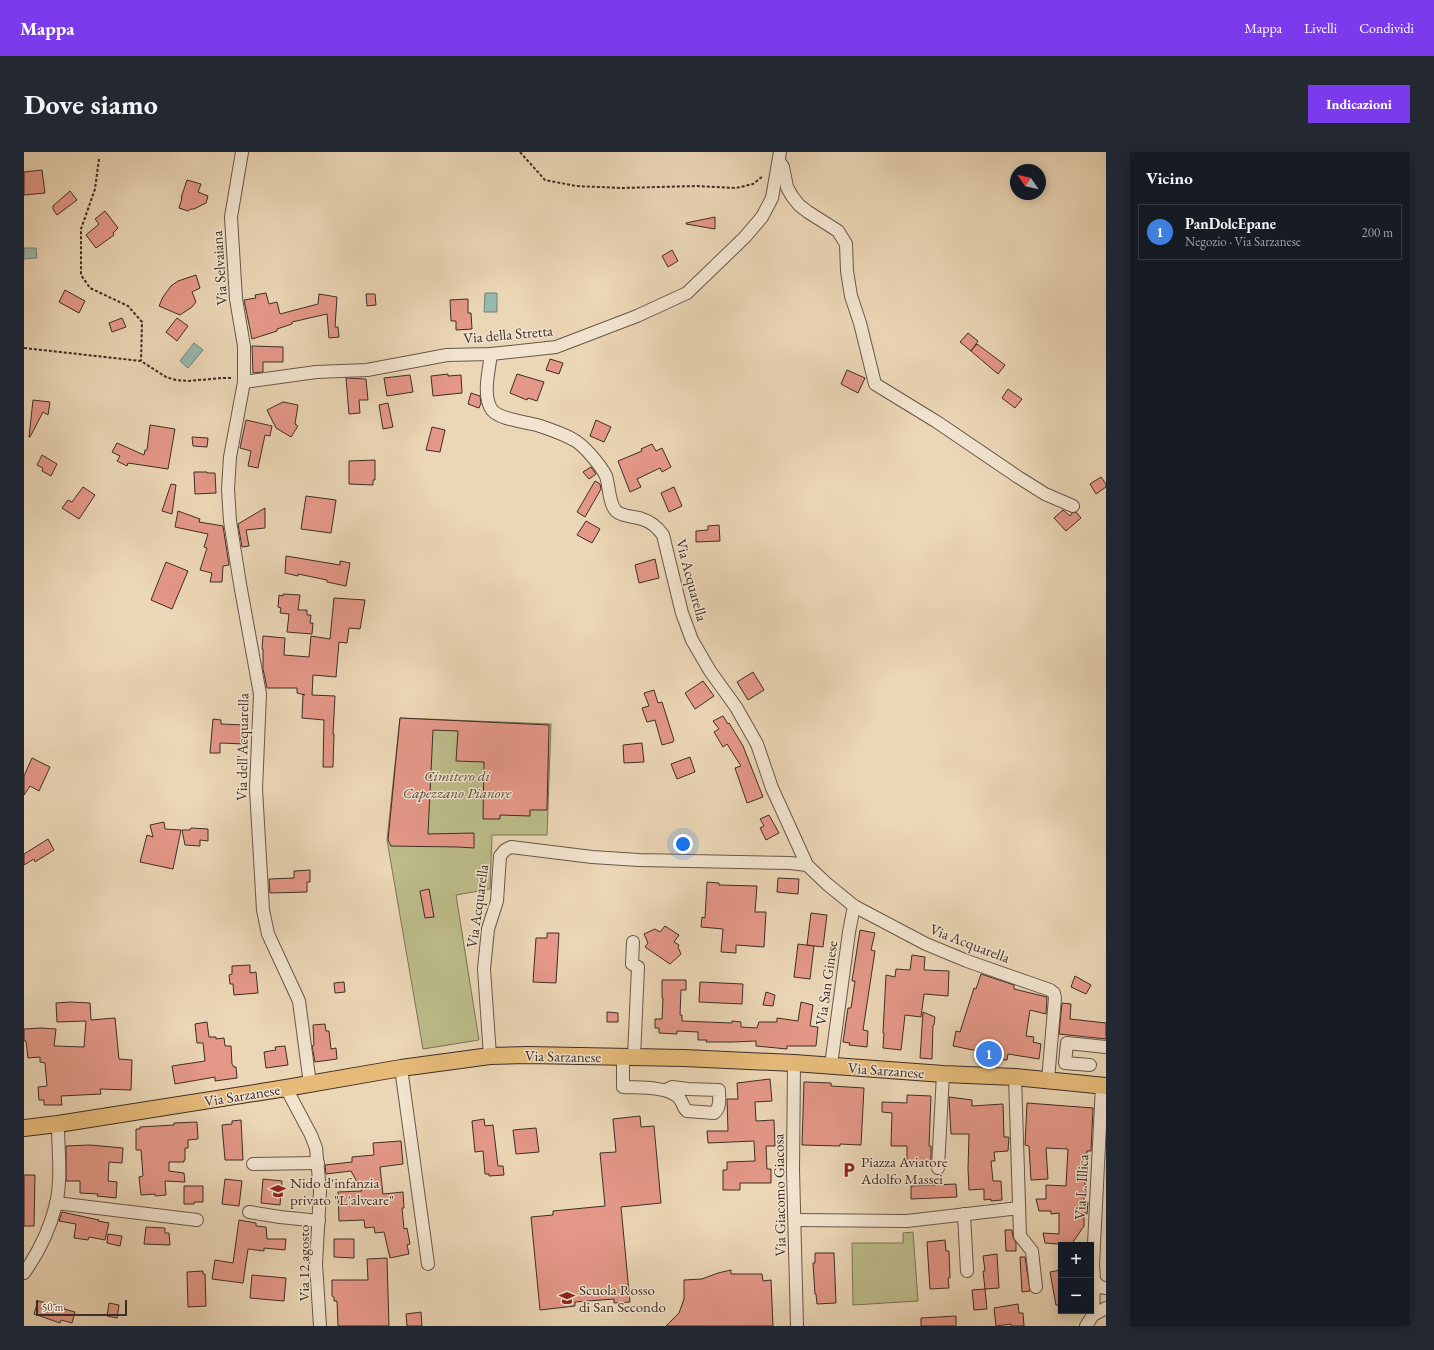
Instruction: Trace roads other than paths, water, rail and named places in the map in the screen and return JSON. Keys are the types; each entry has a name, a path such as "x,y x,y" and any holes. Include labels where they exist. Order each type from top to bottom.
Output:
{"main road":[{"name":"Via Sarzanese","path":"24,1128 286,1088 401,1068 490,1056 527,1055 629,1057 831,1065 1104,1085"}],"street":[{"name":"Via Selvaiana","path":"242,152 231,217 236,299 244,346 244,382"},
{"name":"Via della Stretta","path":"244,382 316,372 367,370 446,355 491,354 556,347 637,316 687,293 745,238 762,217 772,198 778,154"},
{"path":"778,154 783,167 787,187 796,201 808,212 838,231 846,244 847,271 851,296 860,323 875,384 937,422 1045,494 1073,506"},
{"name":"Via Acquarella","path":"491,354 486,397 493,412 501,416 539,426 575,440 581,444 586,448 605,475 616,511 643,519 657,527 663,536 682,613 692,640 710,671 736,707 757,744 772,788 807,865 854,906 926,944 968,961 1050,990 1054,993 1048,1080"},
{"name":"Via dell'Acquarella","path":"244,382 230,457 228,489 230,521 238,576 260,694 256,790 263,910 268,934 299,1001 310,1084"},
{"name":"Via Acquarella","path":"490,1056 484,969 488,929 497,901 500,856 505,850 512,847 592,857 639,860 790,863 807,865"},
{"name":"Via San Ginese","path":"831,1065 849,932 854,906"},
{"path":"633,942 632,964 638,967 629,1057 624,1087 666,1090 678,1096 687,1111 714,1113 717,1111 719,1106 719,1090 672,1087 666,1090"},
{"path":"1090,1065 1065,1062 1067,1043 1106,1047"},
{"name":"Via Giacomo Giacosa","path":"794,1064 793,1170 797,1326"},
{"path":"401,1068 428,1264"},
{"path":"938,1168 943,1074"},
{"path":"1015,1078 1020,1236 1032,1251 1036,1287"},
{"name":"Via L. Illica","path":"1094,1278 1093,1264 1104,1085"},
{"name":"Via 12 agosto","path":"286,1088 311,1135 316,1148 320,1191 316,1264 320,1326"},
{"path":"682,1101 684,1092 688,1089"},
{"path":"24,1273 45,1238 56,1203 58,1181 58,1124"},
{"path":"257,1168 318,1163"},
{"path":"56,1203 197,1220"},
{"path":"795,1220 907,1221 1019,1208"},
{"path":"249,1212 280,1217 319,1220"},
{"path":"964,1214 967,1271"},
{"path":"1094,1282 1100,1287 1106,1288"},
{"path":"1086,1326 1093,1315 1106,1308"}],"water":[{"path":"24,248 36,248 37,258 24,259"},
{"path":"485,293 497,293 497,312 484,312"},
{"path":"194,343 203,350 188,368 180,361"}],"place":[{"name":"PanDolcEpane","path":"989,1054"},
{"name":"Piazza Aviatore Adolfo Massei","path":"849,1170"},
{"name":"Nido d'infanzia privato \"L'alveare\"","path":"278,1191"},
{"name":"Scuola Rosso di San Secondo","path":"567,1298"}],"park label":[{"name":"Cimitero di Capezzano Pianore","path":"457,784"}]}
